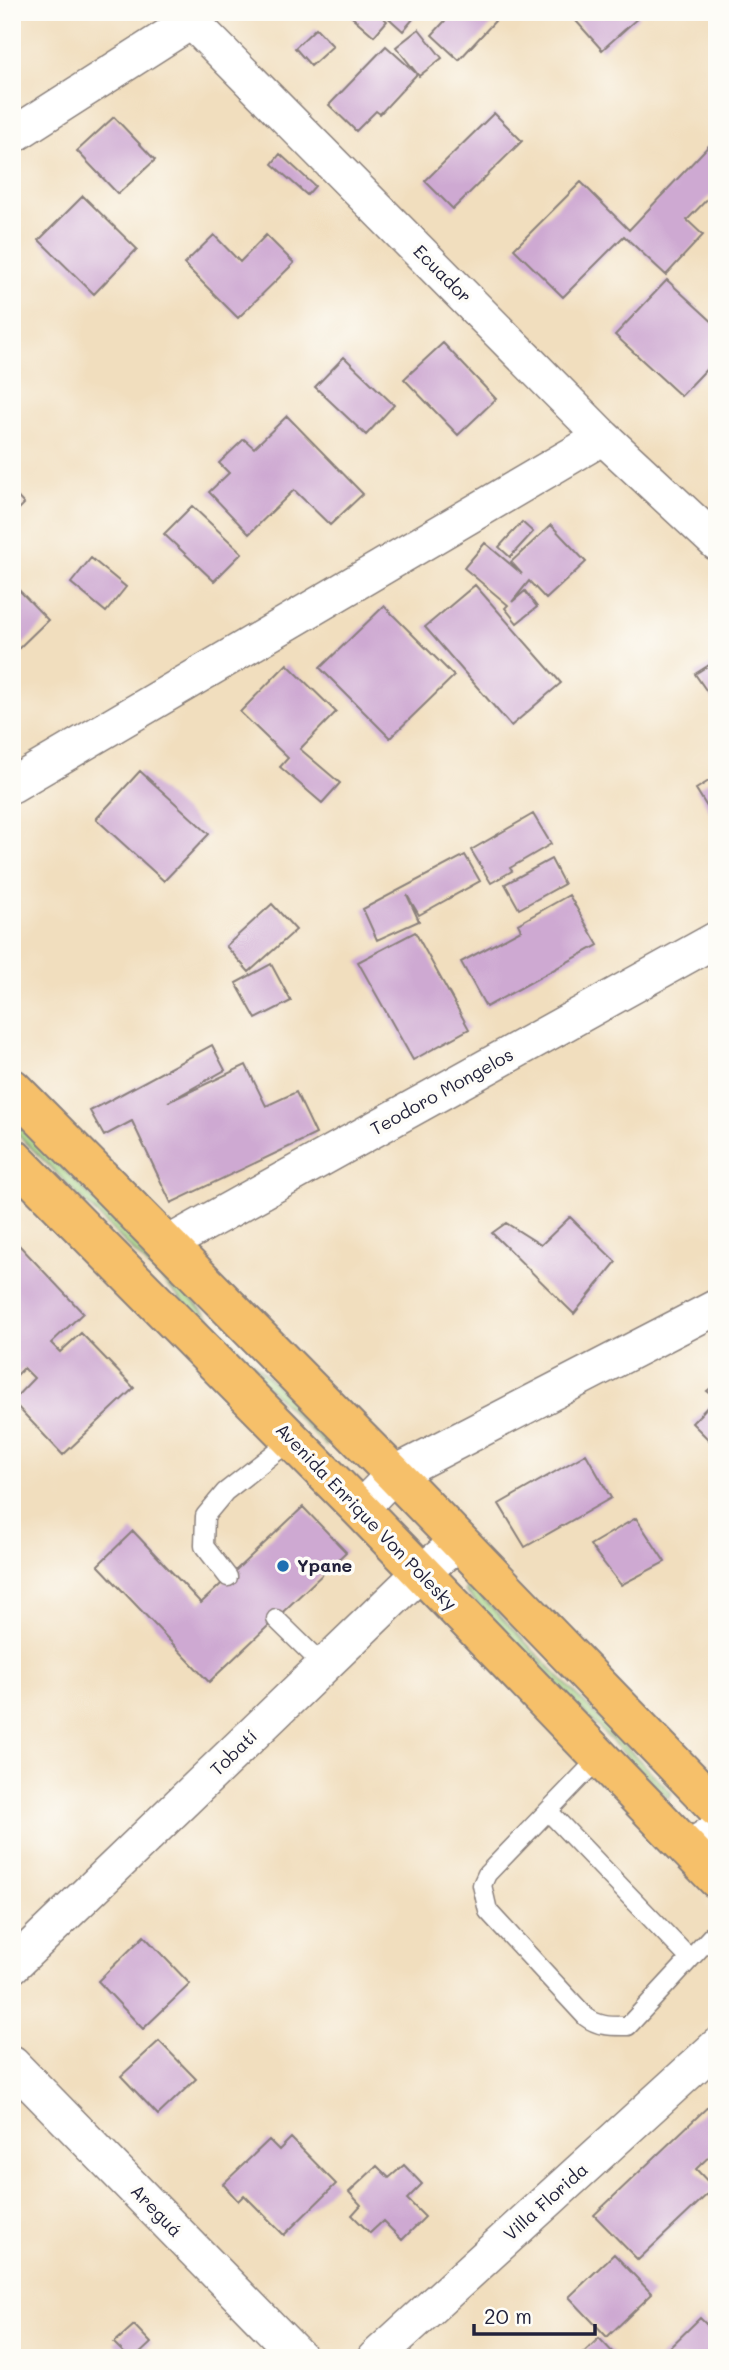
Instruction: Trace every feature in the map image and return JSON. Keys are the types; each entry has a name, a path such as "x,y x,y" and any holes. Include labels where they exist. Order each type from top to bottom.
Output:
{"main road":[{"path":"12,1088 394,1474 717,1808"},
{"name":"Avenida Enrique Von Polesky","path":"12,1157 360,1509 599,1758 702,1840 717,1880"}],"street":[{"path":"12,136 181,18"},
{"name":"Ecuador","path":"181,18 188,18 603,437 717,543"},
{"path":"12,785 603,437"},
{"name":"Teodoro Mongelos","path":"166,1245 717,939"},
{"path":"360,1509 394,1474 717,1307"},
{"name":"Tobatí","path":"12,1966 420,1573 458,1543"},
{"name":"Villa Florida","path":"375,2358 717,2046"},
{"name":"Areguá","path":"12,2064 300,2358"}],"lane":[{"path":"228,1577 204,1546 205,1516 225,1492 291,1440"},
{"path":"275,1619 324,1666"},
{"path":"599,1758 487,1874 482,1885 488,1912 586,2017 596,2024 628,2025 717,1930"},
{"path":"548,1811 690,1959"}],"green space":[{"path":"12,1117 329,1439 326,1446 12,1128"},
{"path":"467,1586 471,1586 671,1793 669,1799 465,1591"}],"building":[{"path":"356,12 377,12 387,21 374,36 352,17"},
{"path":"382,12 419,12 403,31"},
{"path":"453,12 486,12 495,21 459,60 432,35"},
{"path":"568,12 635,12 639,17 602,50"},
{"path":"316,28 333,46 311,66 295,48"},
{"path":"419,29 442,58 419,76 396,47"},
{"path":"386,46 417,74 380,114 376,111 356,131 329,105"},
{"path":"494,113 522,141 453,209 425,181"},
{"path":"114,117 155,160 118,194 77,151"},
{"path":"717,137 717,189 687,220 703,235 666,275 624,236 563,297 514,249 581,182 629,230"},
{"path":"280,154 315,186 307,195 272,164"},
{"path":"83,196 137,249 94,294 39,240"},
{"path":"214,235 240,262 266,235 294,263 238,318 184,264"},
{"path":"667,280 717,326 717,358 681,396 615,335"},
{"path":"443,343 496,399 458,435 404,379"},
{"path":"344,357 394,405 366,435 315,387"},
{"path":"287,416 363,494 330,525 294,490 249,534 209,492 229,473 219,463 244,439 254,448"},
{"path":"12,491 24,504 12,516"},
{"path":"192,506 242,553 214,581 164,534"},
{"path":"522,522 533,532 510,557 499,547"},
{"path":"551,525 586,562 546,599 529,581 512,602 525,591 537,607 517,623 505,608 508,605 464,568 485,543 522,574 511,562"},
{"path":"91,558 126,587 106,612 71,583"},
{"path":"12,583 48,620 15,652 12,649"},
{"path":"475,585 561,683 511,726 425,627"},
{"path":"384,606 454,676 390,738 320,668"},
{"path":"717,660 717,706 695,674"},
{"path":"287,664 336,712 300,749 340,783 322,803 280,767 288,758 240,712"},
{"path":"140,771 209,834 164,881 96,819"},
{"path":"717,776 717,823 696,789"},
{"path":"533,814 551,844 510,868 512,871 491,883 471,850"},
{"path":"465,855 480,881 419,915 407,895 419,921 377,940 363,909"},
{"path":"551,859 564,884 519,909 505,884"},
{"path":"569,895 598,945 486,1007 461,962 521,930 518,924"},
{"path":"272,904 296,930 249,972 226,946"},
{"path":"415,932 469,1029 413,1060 358,962"},
{"path":"271,964 291,1001 256,1019 236,983"},
{"path":"212,1045 225,1070 168,1102 246,1065 266,1106 296,1092 316,1134 171,1203 132,1121 104,1136 90,1111"},
{"path":"570,1217 616,1262 574,1314 492,1233 506,1223 541,1245"},
{"path":"18,1244 83,1313 51,1343 60,1352 81,1333 134,1388 63,1455 12,1401 34,1378 24,1368 12,1380 12,1249"},
{"path":"717,1383 717,1448 692,1423 716,1398 707,1391"},
{"path":"586,1454 611,1498 525,1547 499,1504"},
{"path":"303,1507 346,1552 209,1682 98,1565 133,1531 201,1603"},
{"path":"636,1518 665,1562 621,1585 590,1545"},
{"path":"144,1936 190,1984 143,2029 98,1981"},
{"path":"159,2041 196,2079 158,2115 121,2076"},
{"path":"717,2098 717,2149 696,2169 714,2188 638,2260 594,2215"},
{"path":"291,2138 336,2184 284,2235 244,2195 238,2201 223,2184 269,2140 279,2150"},
{"path":"404,2165 422,2184 407,2199 425,2217 402,2240 383,2221 370,2233 352,2215 361,2205 349,2192 377,2166 389,2178"},
{"path":"614,2254 652,2294 607,2337 569,2297"},
{"path":"700,2318 717,2335 717,2358 659,2358"},
{"path":"134,2325 151,2343 135,2358 129,2358 114,2343"},
{"path":"599,2338 618,2358 578,2358"}],"place":[{"name":"Ypane","path":"283,1566"}]}
